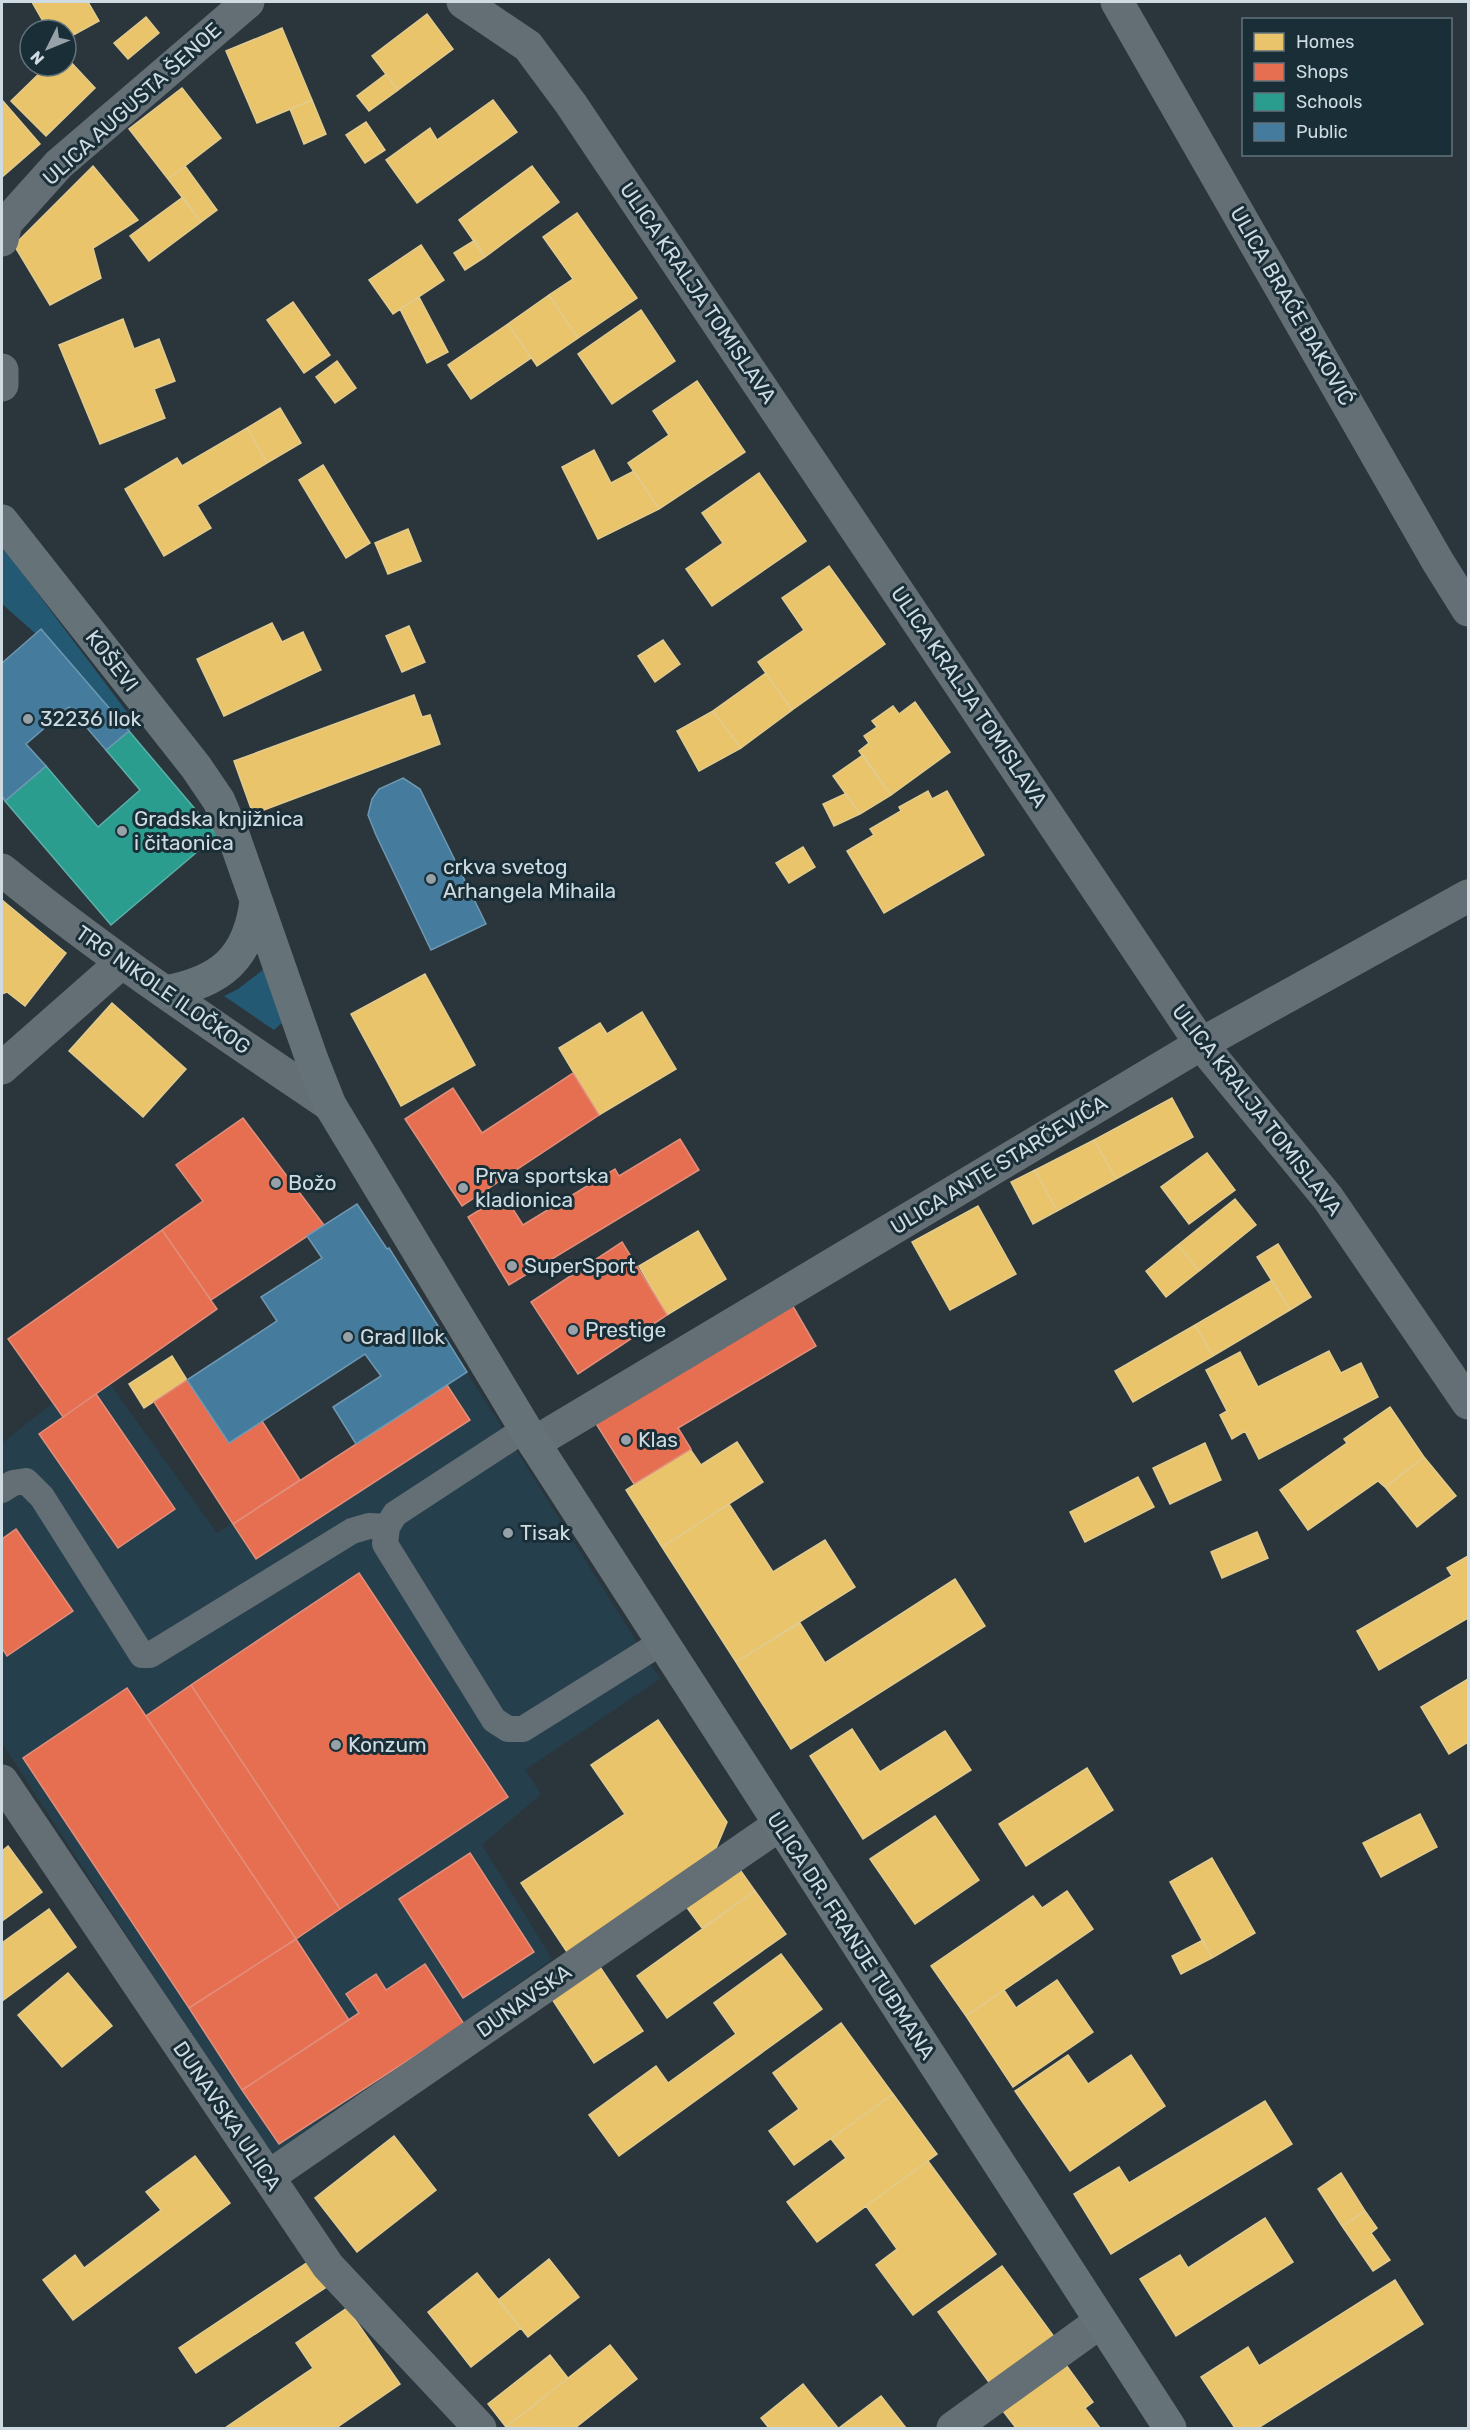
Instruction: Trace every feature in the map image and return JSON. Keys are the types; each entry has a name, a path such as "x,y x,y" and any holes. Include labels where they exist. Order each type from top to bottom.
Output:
{"main road":[{"name":"KOŠEVI","path":"2,521 196,767 219,801 234,837"},
{"name":"TRG NIKOLE ILOČKOG","path":"234,837 310,1057 330,1105 530,1436"},
{"path":"165,993 190,988 213,978 230,963 247,940 254,924 256,901"},
{"name":"ULICA DR. FRANJE TUĐMANA","path":"530,1436 1170,2428"}],"street":[{"name":"ULICA AUGUSTA ŠENOE","path":"2,240 6,223 59,164 248,2"},
{"name":"ULICA KRALJA TOMISLAVA","path":"463,2 528,46 572,104 1201,1044 1328,1198 1468,1402"},
{"name":"ULICA BRAĆE ĐAKOVIĆ","path":"1117,2 1438,562 1468,610"},
{"path":"2,370 2,385"},
{"name":"TRG NIKOLE ILOČKOG","path":"2,870 63,920 121,963 330,1105"},
{"name":"ULICA ANTE STARČEVIĆA","path":"530,1436 1201,1044 1468,896"},
{"path":"2,1068 121,963"},
{"name":"DUNAVSKA ULICA","path":"2,1781 328,2266 480,2428"},
{"name":"DUNAVSKA","path":"268,2177 779,1824"},
{"path":"953,2428 1100,2322"}],"lane":[{"path":"530,1436 395,1514 387,1527 385,1544 494,1719 508,1730 523,1729 662,1642"},
{"path":"2,1490 13,1483 27,1481 42,1497 142,1655 150,1655 352,1531 369,1526 387,1527"}],"shaded area":[{"path":"2,546 136,724 129,731 41,630 36,634 2,604"},
{"path":"268,966 283,1022 274,1030 224,996 238,989"},
{"path":"467,1372 660,1679 525,1770 541,1794 482,1845 552,1959 273,2160 2,1743 2,1443 53,1403 63,1417 110,1384 217,1533"}],"building: Homes":[{"path":"32,2 88,2 99,21 78,32 78,18 41,18"},
{"path":"427,14 453,49 398,90 372,56"},
{"path":"146,17 159,33 128,59 114,43"},
{"path":"282,28 312,100 257,123 226,51"},
{"path":"78,70 95,88 46,136 11,101 35,78 78,78"},
{"path":"386,74 398,90 369,111 357,96"},
{"path":"182,88 221,138 168,179 129,129"},
{"path":"2,100 40,144 2,177"},
{"path":"312,100 326,134 304,144 290,109"},
{"path":"493,100 517,132 417,203 386,160 430,128 437,140"},
{"path":"366,122 385,150 365,163 346,135"},
{"path":"93,166 138,220 93,248 101,278 50,305 14,245"},
{"path":"185,166 217,210 201,222 168,179"},
{"path":"532,166 559,202 485,257 459,220"},
{"path":"183,197 201,222 149,261 130,236"},
{"path":"577,213 637,298 578,338 549,295 573,279 543,237"},
{"path":"475,240 485,257 465,270 454,253"},
{"path":"421,245 444,280 393,314 369,280"},
{"path":"549,295 578,338 537,366 508,324"},
{"path":"419,297 448,352 427,363 400,309"},
{"path":"293,302 330,355 304,373 267,320"},
{"path":"641,310 675,361 612,404 578,354"},
{"path":"123,319 134,349 159,339 175,381 154,389 165,418 100,444 59,345"},
{"path":"508,324 531,358 471,399 448,365"},
{"path":"337,361 356,388 335,403 316,377"},
{"path":"697,381 745,452 659,509 628,463 669,435 653,411"},
{"path":"280,408 301,443 267,463 247,428"},
{"path":"247,428 267,463 197,505 211,528 164,556 125,489 177,458 182,466"},
{"path":"594,450 611,483 634,471 659,509 598,539 562,467"},
{"path":"323,465 370,543 346,558 299,480"},
{"path":"759,473 806,541 712,606 686,569 723,543 702,513"},
{"path":"408,529 421,561 388,574 375,543"},
{"path":"829,566 885,644 792,710 758,662 804,630 782,598"},
{"path":"272,623 282,642 303,632 321,670 224,716 197,659"},
{"path":"409,626 425,662 402,672 386,636"},
{"path":"663,640 680,664 655,682 638,656"},
{"path":"766,673 792,710 741,748 713,711"},
{"path":"414,695 422,717 430,715 440,744 253,814 234,761"},
{"path":"915,702 950,752 891,795 859,751 869,743 864,736 877,727 872,721 893,706 899,714"},
{"path":"713,711 741,748 699,771 677,731"},
{"path":"863,755 891,795 860,814 833,776"},
{"path":"928,791 932,799 947,791 984,855 884,913 847,851 874,835 870,829 901,811 899,807"},
{"path":"845,794 860,814 834,826 823,804"},
{"path":"803,847 815,867 789,883 776,863"},
{"path":"2,900 66,953 25,1006 7,992 2,994"},
{"path":"425,974 475,1065 401,1106 351,1014"},
{"path":"112,1003 186,1069 143,1117 69,1051"},
{"path":"642,1012 676,1069 599,1115 559,1048 600,1023 607,1034"},
{"path":"1172,1098 1193,1137 1116,1179 1094,1140"},
{"path":"1094,1140 1116,1179 1057,1211 1035,1170"},
{"path":"1207,1153 1235,1190 1189,1224 1161,1187"},
{"path":"1035,1170 1057,1211 1033,1224 1011,1182"},
{"path":"1235,1199 1256,1225 1199,1271 1178,1245"},
{"path":"978,1206 1016,1274 950,1310 912,1242"},
{"path":"698,1231 726,1279 667,1315 639,1266"},
{"path":"1278,1244 1311,1297 1290,1310 1257,1257"},
{"path":"1178,1245 1199,1271 1166,1297 1146,1271"},
{"path":"1272,1280 1290,1310 1213,1356 1195,1325"},
{"path":"1195,1325 1213,1356 1133,1402 1115,1371"},
{"path":"1329,1351 1341,1373 1361,1363 1378,1397 1259,1459 1245,1431 1232,1439 1220,1415 1227,1411 1206,1370 1240,1352 1258,1387"},
{"path":"172,1356 187,1380 144,1408 129,1384"},
{"path":"1390,1407 1424,1457 1385,1487 1378,1481 1308,1530 1280,1490 1347,1443 1344,1439"},
{"path":"737,1442 763,1482 662,1547 626,1490 690,1449 701,1465"},
{"path":"1205,1443 1221,1480 1170,1504 1153,1468"},
{"path":"1424,1457 1456,1496 1417,1527 1385,1487"},
{"path":"1138,1477 1154,1507 1085,1542 1070,1512"},
{"path":"729,1504 773,1572 825,1540 855,1587 736,1662 662,1547"},
{"path":"1257,1532 1268,1558 1222,1578 1211,1552"},
{"path":"1468,1556 1468,1618 1379,1670 1357,1631 1452,1576 1447,1568"},
{"path":"955,1579 985,1626 791,1749 736,1662 800,1623 825,1663"},
{"path":"1468,1679 1468,1742 1449,1754 1421,1707"},
{"path":"658,1720 727,1822 714,1853 567,1952 521,1883 625,1814 591,1765"},
{"path":"852,1729 880,1772 945,1731 971,1770 863,1839 810,1756"},
{"path":"1087,1768 1113,1810 1026,1866 999,1824"},
{"path":"1420,1814 1437,1847 1381,1877 1363,1843"},
{"path":"935,1816 979,1880 915,1924 870,1859"},
{"path":"8,1846 42,1892 2,1921 2,1851"},
{"path":"1212,1858 1255,1933 1212,1958 1170,1882"},
{"path":"738,1867 755,1891 702,1928 685,1905"},
{"path":"755,1891 786,1934 667,2018 637,1976"},
{"path":"1067,1891 1093,1929 966,2016 931,1966 1033,1896 1042,1908"},
{"path":"49,1909 76,1947 2,2001 2,1943"},
{"path":"1203,1940 1212,1958 1181,1974 1172,1956"},
{"path":"781,1954 822,2009 619,2156 589,2115 656,2066 668,2083 736,2034 714,2003"},
{"path":"598,1964 643,2031 594,2063 550,1996"},
{"path":"68,1973 112,2026 62,2067 18,2015"},
{"path":"1057,1980 1093,2032 1013,2087 966,2016 1004,1990 1016,2008"},
{"path":"841,2023 893,2094 794,2165 769,2131 799,2109 773,2073"},
{"path":"1068,2055 1088,2084 1131,2055 1165,2106 1070,2171 1015,2091"},
{"path":"893,2094 937,2154 817,2242 787,2202 846,2158 831,2139"},
{"path":"1265,2101 1292,2144 1111,2254 1074,2194 1119,2167 1129,2183"},
{"path":"394,2136 436,2190 357,2252 315,2198"},
{"path":"195,2156 230,2203 73,2320 43,2280 75,2255 84,2268 161,2210 146,2192"},
{"path":"928,2161 996,2254 913,2315 876,2265 897,2249 866,2206"},
{"path":"1341,2173 1365,2211 1342,2226 1318,2189"},
{"path":"1365,2211 1377,2228 1371,2233 1390,2260 1373,2271 1342,2226"},
{"path":"1265,2218 1293,2262 1176,2336 1140,2279 1180,2255 1188,2268"},
{"path":"549,2259 579,2297 528,2337 498,2300"},
{"path":"311,2260 328,2286 196,2373 179,2348"},
{"path":"1002,2266 1055,2338 991,2385 938,2312"},
{"path":"477,2273 521,2328 471,2367 428,2312"},
{"path":"1395,2280 1423,2324 1258,2428 1235,2428 1201,2377 1248,2347 1259,2366"},
{"path":"347,2308 400,2384 336,2428 225,2428 313,2368 296,2343"},
{"path":"610,2345 637,2379 575,2428 506,2427"},
{"path":"550,2355 568,2378 506,2427 488,2404"},
{"path":"1066,2365 1093,2402 1085,2408 1100,2428 1016,2428 1003,2411"},
{"path":"803,2384 838,2428 769,2428 761,2418"},
{"path":"881,2396 906,2428 839,2428"}],"building: Shops":[{"path":"573,1073 599,1115 462,1206 405,1119 453,1088 482,1133"},
{"path":"243,1118 324,1225 211,1300 162,1230 203,1201 176,1165"},
{"path":"680,1139 699,1170 509,1285 468,1217 504,1195 523,1225 615,1169 619,1176"},
{"path":"162,1230 217,1309 63,1417 8,1339"},
{"path":"622,1242 667,1315 578,1374 531,1302"},
{"path":"791,1303 816,1346 678,1428 691,1449 634,1484 595,1422"},
{"path":"187,1380 229,1443 262,1421 300,1480 233,1524 154,1402"},
{"path":"447,1385 470,1420 256,1559 233,1524"},
{"path":"96,1394 175,1509 118,1548 39,1434"},
{"path":"16,1529 73,1611 7,1656 2,1648 2,1539"},
{"path":"359,1573 508,1797 340,1909 191,1685"},
{"path":"191,1685 340,1909 296,1939 146,1716"},
{"path":"127,1688 296,1939 189,2008 23,1758"},
{"path":"470,1853 534,1952 463,1998 399,1899"},
{"path":"296,1939 349,2020 242,2090 189,2008"},
{"path":"425,1964 464,2024 279,2144 242,2090 359,2013 346,1994 376,1974 386,1990"}],"building: Schools":[{"name":"Gradska knjižnica i čitaonica","path":"129,731 217,835 111,925 5,801 46,766 98,827 140,790 106,750"}],"building: Public":[{"name":"32236 Ilok","path":"41,629 129,731 106,750 69,707 26,744 46,766 5,801 2,796 2,663"},
{"name":"crkva svetog Arhangela Mihaila","path":"403,778 420,789 486,924 431,950 368,815 372,799 379,789"},
{"name":"Grad Ilok","path":"357,1204 387,1249 389,1248 467,1372 356,1444 333,1407 381,1376 365,1354 229,1443 187,1380 277,1321 261,1297 322,1258 307,1236"}],"place":[{"name":"32236 Ilok","path":"28,719"},
{"name":"Gradska knjižnica i čitaonica","path":"122,831"},
{"name":"crkva svetog Arhangela Mihaila","path":"431,879"},
{"name":"Božo","path":"276,1183"},
{"name":"Prva sportska kladionica","path":"463,1188"},
{"name":"SuperSport","path":"512,1266"},
{"name":"Prestige","path":"573,1330"},
{"name":"Grad Ilok","path":"348,1337"},
{"name":"Klas","path":"626,1440"},
{"name":"Tisak","path":"508,1533"},
{"name":"Konzum","path":"336,1745"}]}
